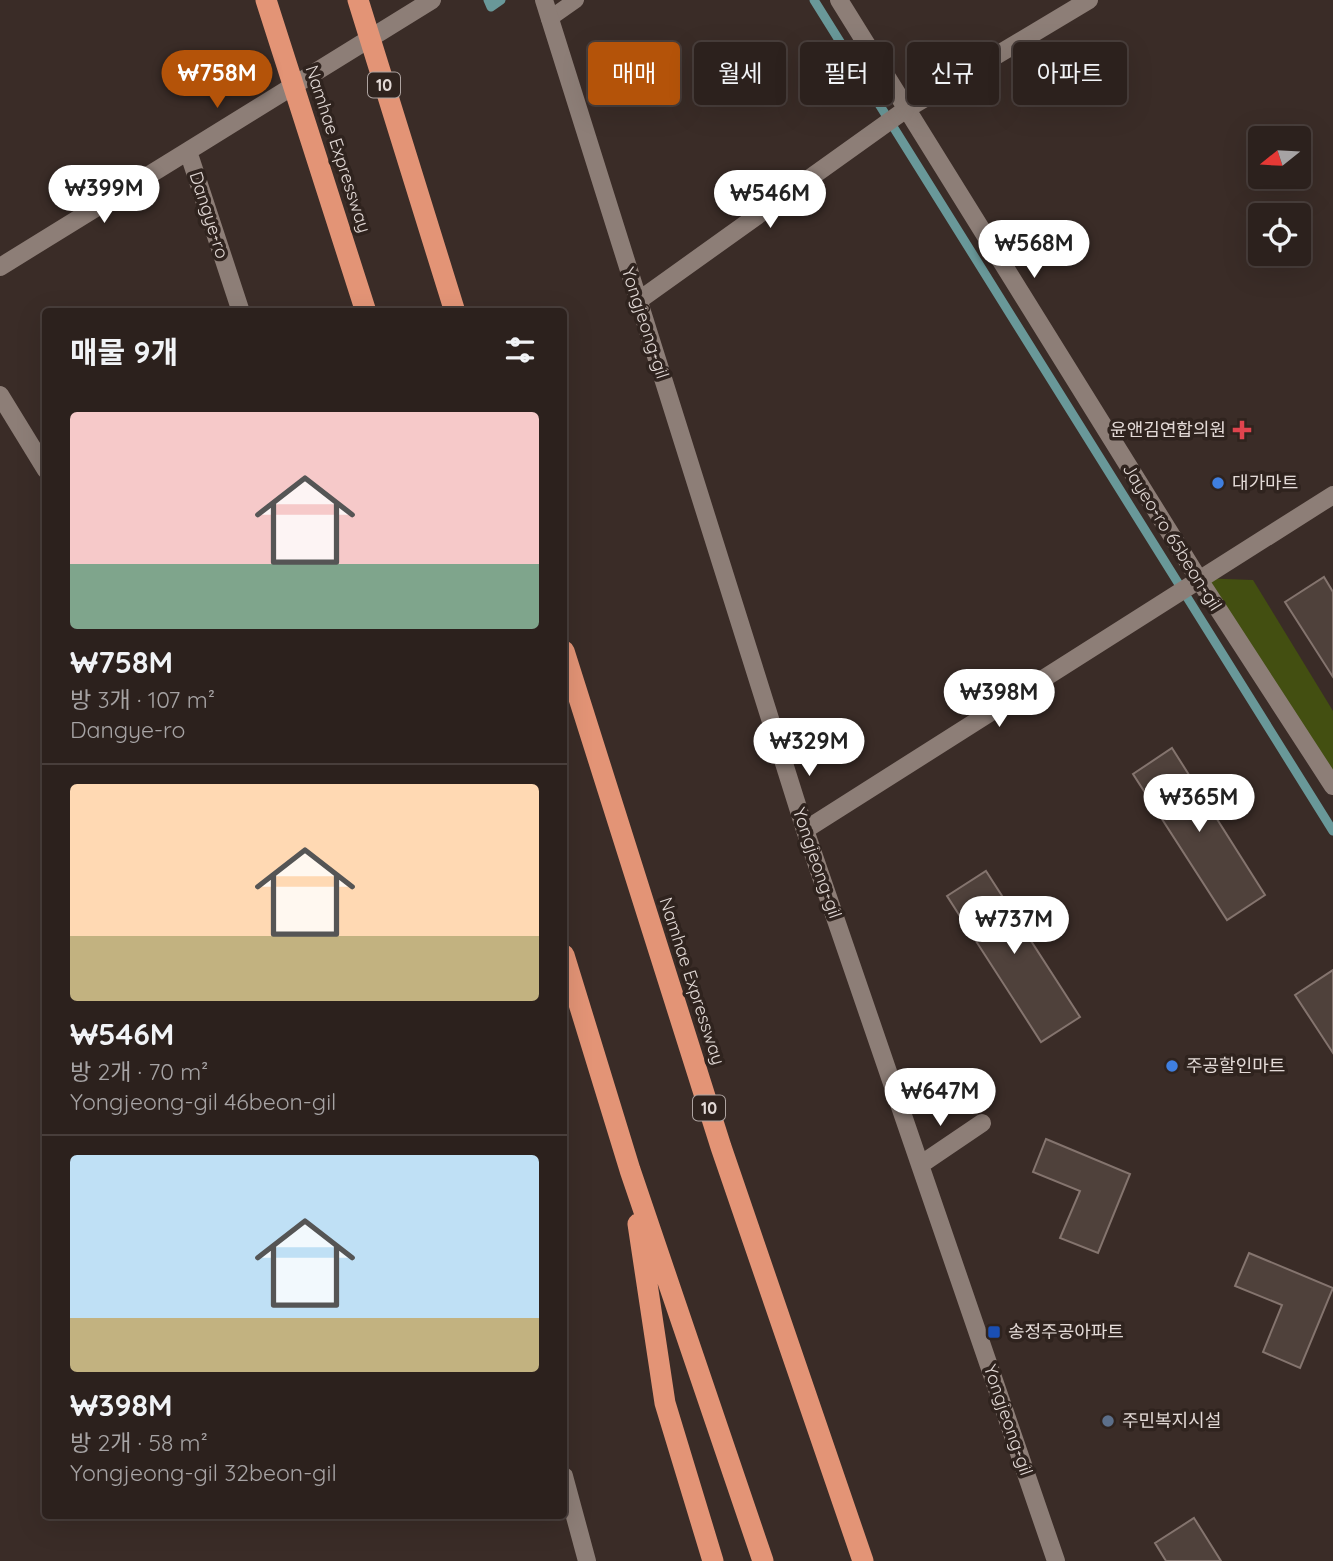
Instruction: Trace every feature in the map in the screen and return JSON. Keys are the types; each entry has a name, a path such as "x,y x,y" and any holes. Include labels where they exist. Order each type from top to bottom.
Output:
{"highway":[{"name":"10","path":"358,0 454,308"},
{"name":"Namhae Expressway","path":"267,3 365,308"},
{"name":"Namhae Expressway","path":"567,661 721,1147 863,1561"},
{"path":"567,965 630,1170 763,1561"},
{"path":"630,1170 665,1403 713,1561"}],"street":[{"name":"Dangye-ro","path":"240,308 188,151 432,0"},
{"name":"Yongjeong-gil","path":"544,0 805,830 1056,1561"},
{"name":"Jayeo-ro 65beon-gil","path":"839,0 1198,578 1333,786"},
{"path":"638,301 905,110 1089,0"},
{"path":"0,267 188,151"},
{"path":"0,395 42,463"},
{"path":"805,830 1198,578 1333,495"},
{"path":"920,1165 982,1123"},
{"path":"567,1487 587,1561"}],"lane":[{"path":"549,19 576,0"}],"green space":[{"path":"1198,578 1253,580 1333,711 1333,786"}],"building":[{"path":"1324,577 1333,592 1333,677 1285,602"},
{"path":"1172,748 1265,895 1227,920 1133,774"},
{"path":"986,871 1080,1017 1041,1042 947,896"},
{"path":"1333,970 1333,1053 1295,995"},
{"path":"1046,1139 1130,1174 1098,1253 1060,1238 1080,1191 1033,1172"},
{"path":"1249,1253 1333,1288 1300,1368 1263,1352 1282,1305 1235,1286"},
{"path":"1194,1518 1221,1561 1166,1561 1155,1543"}],"waterway":[{"path":"488,0 491,7 501,0"},
{"path":"814,0 1333,831"}],"place":[{"name":"윤앤김연합의원","path":"1242,430"},
{"name":"대가마트","path":"1218,483"},
{"name":"주공할인마트","path":"1172,1066"},
{"name":"송정주공아파트","path":"994,1332"},
{"name":"주민복지시설","path":"1108,1421"}]}
